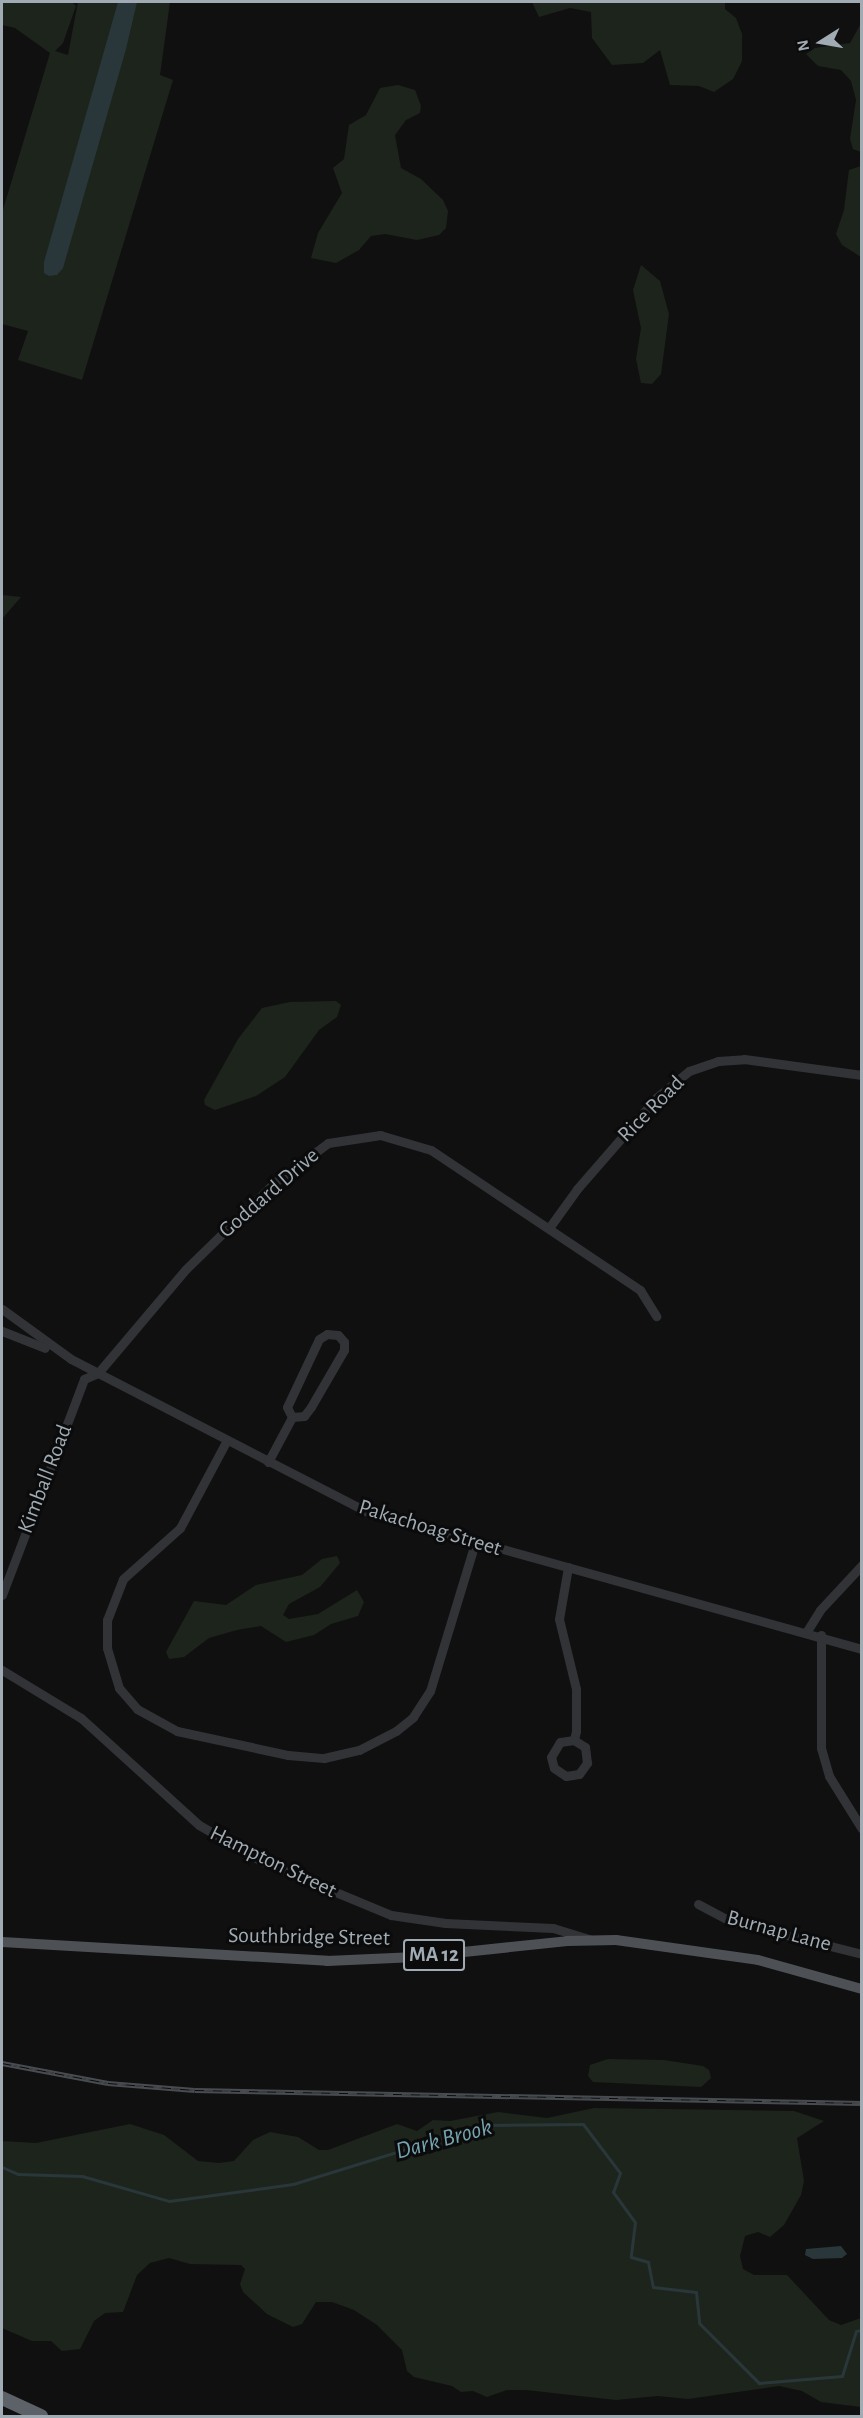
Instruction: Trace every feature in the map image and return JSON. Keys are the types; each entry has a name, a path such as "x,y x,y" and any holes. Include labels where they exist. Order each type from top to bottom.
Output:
{"highway":[{"path":"2,2398 41,2416"}],"main road":[{"name":"Southbridge Street","path":"2,1942 327,1961 592,1940 712,1951 861,1989"}],"street":[{"name":"Rice Road","path":"549,1228 577,1189 656,1098 689,1071 718,1061 752,1059 861,1075"},
{"name":"Goddard Drive","path":"98,1373 194,1261 291,1168 318,1148 338,1139 380,1135 421,1146 549,1228 640,1290 656,1316"},
{"name":"Pakachoag Street","path":"2,1309 62,1354 366,1511 474,1543 807,1631 861,1648"},
{"path":"2,1331 62,1354"},
{"path":"327,1334 338,1335 344,1344 338,1360 309,1410 304,1416 292,1417 286,1407 319,1339 327,1334"},
{"name":"Kimball Road","path":"2,1594 84,1379 98,1373"},
{"path":"268,1462 292,1417"},
{"path":"227,1440 180,1528 123,1579 107,1620 110,1665 119,1688 137,1709 177,1731 288,1755 324,1758 359,1750 396,1731 420,1708 435,1680 474,1543"},
{"path":"807,1631 820,1610 861,1565"},
{"path":"568,1567 559,1619 576,1689 574,1740"},
{"path":"821,1635 819,1728 823,1759 836,1790 861,1829"},
{"name":"Hampton Street","path":"2,1670 81,1718 199,1826 261,1861 398,1916 445,1923 554,1928 592,1940"},
{"path":"574,1740 585,1748 588,1760 579,1774 566,1776 554,1768 552,1754 560,1742 574,1740"},
{"name":"Burnap Lane","path":"698,1904 730,1921 861,1954"}],"shaded area":[{"path":"2,2 72,2 76,6 63,43 55,51 68,55 78,2 170,2 160,75 173,80 82,380 18,360 28,331 2,324 2,213 50,53 15,28 2,25"},
{"path":"118,2 137,2 126,49 63,268 57,275 49,276 44,273 44,262"},
{"path":"532,2 725,2 725,9 736,18 742,34 742,61 733,79 714,92 699,86 670,85 660,50 643,63 612,65 592,38 591,12 570,8 539,17"},
{"path":"861,3 861,152 853,149 850,139 856,100 851,81 841,70 818,66 806,54 815,48 850,43 860,25"},
{"path":"398,85 415,90 421,106 420,113 406,120 395,135 401,168 421,179 443,200 448,211 446,228 439,235 417,240 385,234 371,236 359,250 336,263 311,258 318,233 342,193 333,168 344,159 349,125 366,115 380,88"},
{"path":"861,166 861,257 842,245 836,234 844,210 849,170"},
{"path":"641,265 660,281 669,314 661,374 652,384 641,383 636,359 641,328 633,290"},
{"path":"2,595 21,597 2,619"},
{"path":"336,1001 341,1005 337,1017 319,1030 285,1077 256,1096 215,1110 205,1105 204,1100 238,1039 262,1008 290,1002"},
{"path":"337,1556 340,1563 320,1587 289,1604 283,1615 289,1619 318,1614 357,1590 364,1602 358,1616 331,1624 314,1635 286,1642 261,1626 237,1630 209,1638 184,1657 169,1659 166,1652 194,1601 226,1605 256,1585 302,1575 322,1559"},
{"path":"608,2059 664,2060 703,2066 709,2070 711,2078 701,2087 593,2082 588,2076 590,2065"},
{"path":"594,2108 794,2111 824,2121 797,2138 804,2181 801,2195 784,2225 770,2237 758,2232 745,2236 740,2256 743,2269 754,2275 787,2275 829,2320 841,2325 861,2318 861,2407 821,2402 802,2391 779,2386 688,2399 658,2396 616,2400 526,2390 507,2390 487,2397 473,2391 461,2392 452,2386 414,2377 407,2371 402,2350 377,2325 354,2310 332,2302 316,2302 302,2324 293,2327 267,2314 243,2292 240,2284 245,2269 241,2265 190,2264 169,2258 150,2263 137,2275 123,2312 105,2313 94,2321 80,2349 62,2351 51,2341 32,2341 2,2328 2,2141 36,2143 130,2124 164,2135 198,2161 219,2163 234,2161 253,2140 270,2132 298,2137 319,2150 328,2150 397,2124 417,2131 433,2120 450,2121 498,2112 547,2118"},
{"path":"841,2246 847,2254 842,2258 813,2259 805,2255 806,2249"}],"waterway":[{"name":"Dark Brook","path":"2,2167 18,2174 82,2176 169,2201 293,2184 484,2125 583,2124 620,2173 613,2192 635,2222 631,2257 648,2262 653,2287 696,2292 699,2323 759,2383 842,2376 856,2331 862,2330"}],"railway":[{"path":"2,2063 108,2083 195,2090 862,2103"}]}
